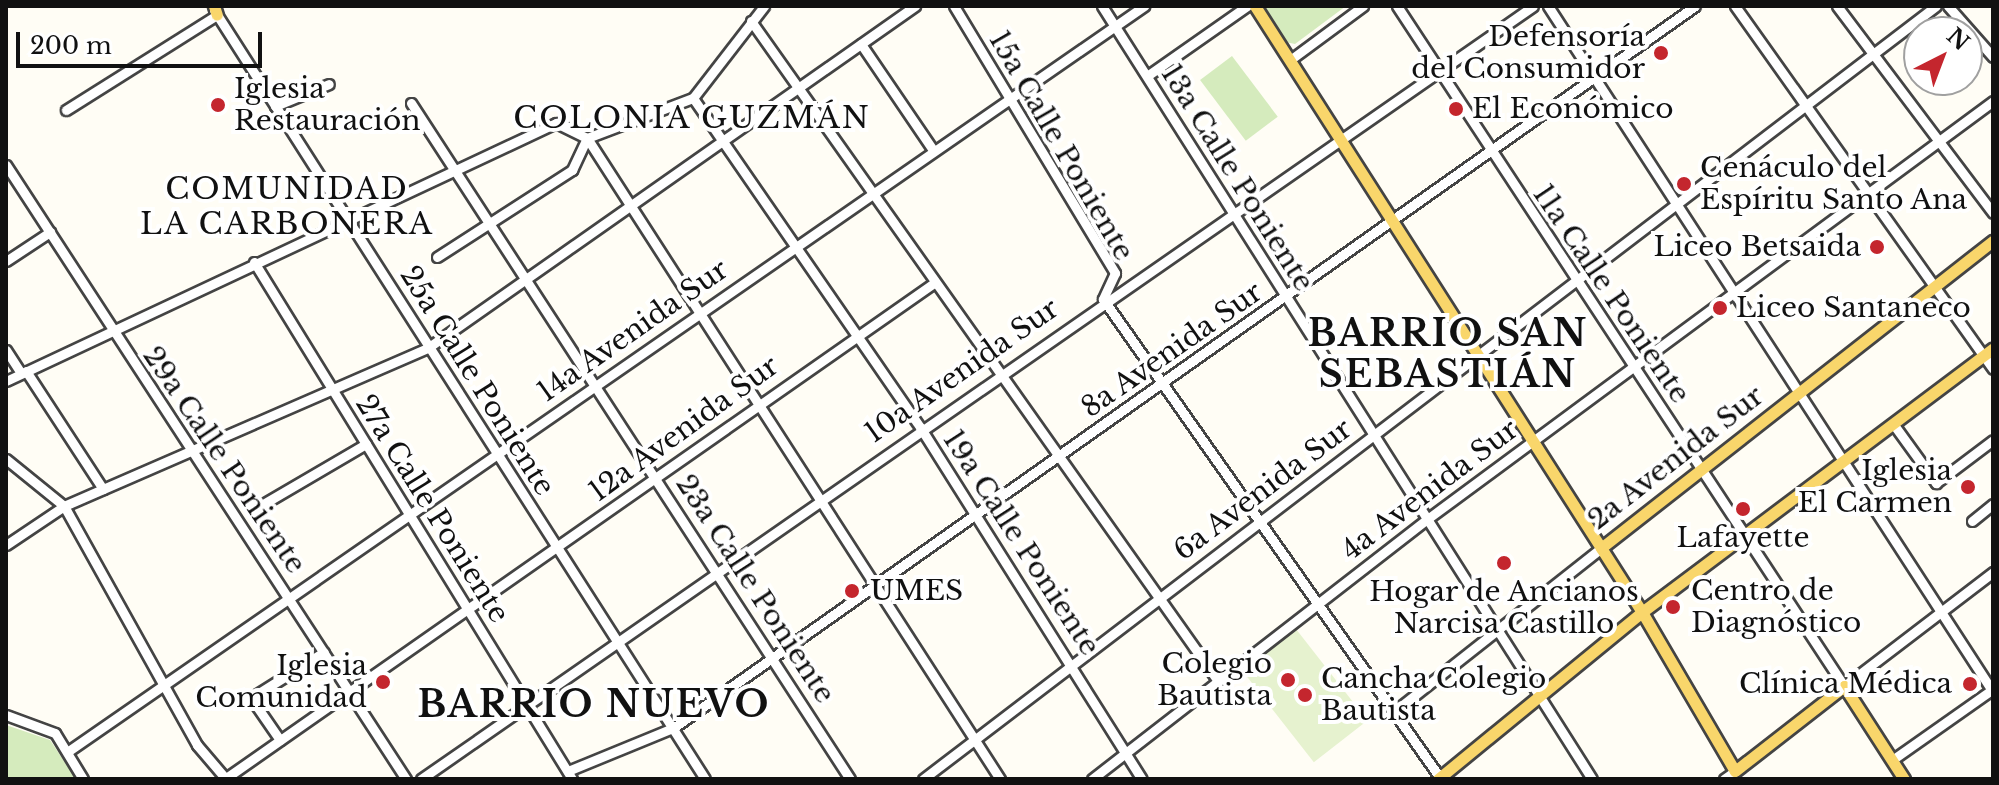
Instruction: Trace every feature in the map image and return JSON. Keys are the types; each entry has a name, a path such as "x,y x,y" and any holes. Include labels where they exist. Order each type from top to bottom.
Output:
{"main road":[{"path":"1255,6 1642,612 1735,771 1844,686 1904,779"},
{"name":"2a Avenida Sur","path":"1601,548 1993,241"},
{"path":"1439,778 1536,694 1988,352"}],"street":[{"path":"437,257 572,170 587,138 693,98 764,6"},
{"path":"6,545 64,506 194,452 429,347 915,6"},
{"name":"15a Calle Poniente","path":"954,6 1115,273 1103,299 1318,603 1391,714 1439,778"},
{"name":"13a Calle Poniente","path":"1102,6 1592,779"},
{"name":"14a Avenida Sur","path":"70,750 1113,24 1144,6"},
{"path":"1147,76 1247,6"},
{"path":"1290,60 1363,6"},
{"name":"11a Calle Poniente","path":"1397,6 1844,686"},
{"name":"10a Avenida Sur","path":"421,779 620,642 1103,299 1533,6"},
{"path":"1548,6 1993,690 1892,760"},
{"name":"8a Avenida Sur","path":"570,775 673,728 773,660 1695,6"},
{"path":"1735,6 1866,192 1988,352 1993,369"},
{"path":"1837,6 1993,213"},
{"name":"6a Avenida Sur","path":"923,779 1936,6"},
{"path":"1948,6 1993,57"},
{"path":"66,110 214,9"},
{"name":"25a Calle Poniente","path":"214,9 705,779"},
{"path":"751,21 1218,681"},
{"path":"861,44 933,150"},
{"path":"275,106 329,84"},
{"name":"19a Calle Poniente","path":"693,98 920,427 975,517 1074,664 1142,779"},
{"name":"4a Avenida Sur","path":"1092,779 1532,440 1993,101"},
{"name":"23a Calle Poniente","path":"411,103 456,166 850,779"},
{"path":"6,381 113,333 456,166 556,123 587,138 1000,779"},
{"name":"29a Calle Poniente","path":"6,165 406,779"},
{"path":"6,261 50,232"},
{"name":"27a Calle Poniente","path":"254,262 570,775"},
{"name":"12a Avenida Sur","path":"226,779 467,607 934,283"},
{"path":"6,350 103,489"},
{"path":"1894,425 1936,483 1993,440"},
{"path":"265,503 366,444"},
{"path":"6,459 64,506 167,683 197,745 226,779"},
{"path":"1972,521 1993,504"},
{"name":"2a Avenida Sur","path":"1391,714 1601,548"},
{"path":"1844,686 1993,572"},
{"path":"280,740 251,698 324,652"},
{"path":"6,715 39,723 70,750 83,779"},
{"path":"1724,779 1735,771"}],"green space":[{"path":"1259,6 1346,6 1295,44 1281,41"},
{"path":"1232,56 1278,117 1246,141 1200,80"},
{"name":"Cancha Colegio Bautista","path":"1296,629 1367,720 1314,762 1242,671"},
{"path":"6,725 50,740 76,779 6,779"}],"place":[{"name":"Defensoría del Consumidor","path":"1661,53"},
{"name":"Iglesia Restauración","path":"218,105"},
{"name":"El Económico","path":"1456,109"},
{"name":"Cenáculo del Espíritu Santo Ana","path":"1684,184"},
{"name":"Liceo Betsaida","path":"1877,247"},
{"name":"Liceo Santaneco","path":"1720,308"},
{"name":"Iglesia El Carmen","path":"1968,487"},
{"name":"Lafayette","path":"1743,509"},
{"name":"Hogar de Ancianos Narcisa Castillo","path":"1504,563"},
{"name":"UMES","path":"852,591"},
{"name":"Centro de Diagnóstico","path":"1673,607"},
{"name":"Colegio Bautista","path":"1288,680"},
{"name":"Iglesia Comunidad","path":"383,682"},
{"name":"Clínica Médica","path":"1970,684"},
{"name":"Cancha Colegio Bautista","path":"1305,695"}],"district":[{"name":"COLONIA GUZMÁN","path":"692,118"},
{"name":"COMUNIDAD LA CARBONERA","path":"287,206"},
{"name":"BARRIO SAN SEBASTIÁN","path":"1448,354"},
{"name":"BARRIO NUEVO","path":"594,705"}]}
